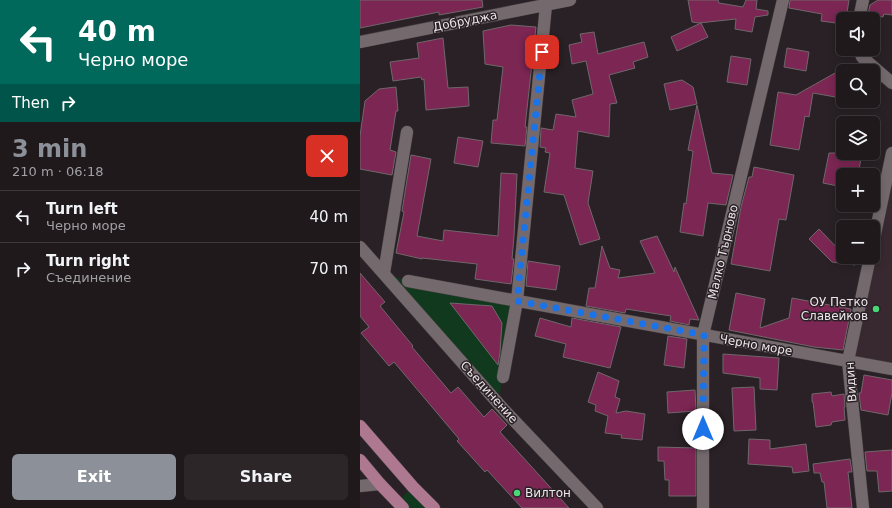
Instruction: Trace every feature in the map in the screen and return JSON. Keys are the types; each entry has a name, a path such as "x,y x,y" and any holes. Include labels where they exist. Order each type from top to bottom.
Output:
{"main road":[{"path":"360,426 413,487 434,508"},
{"path":"360,460 403,508"}],"street":[{"name":"Добруджа","path":"360,42 570,0"},
{"name":"Малко Търново","path":"703,508 704,335 783,0"},
{"path":"860,12 863,0"},
{"name":"Съединение","path":"503,377 517,301 546,5"},
{"path":"862,56 892,83"},
{"path":"384,273 407,132"},
{"path":"878,220 892,153"},
{"name":"Съединение","path":"360,247 505,411 597,508"},
{"name":"Видин","path":"863,508 848,361 869,264"},
{"name":"Черно море","path":"408,282 892,369"},
{"path":"360,486 380,484"}],"shaded area":[{"name":"ОУ Петко Славейков","path":"892,153 892,369 848,361 871,264 880,264 880,220 878,220"}],"green space":[{"path":"384,273 408,281 517,301 498,403"},
{"path":"413,487 434,508 403,508 397,502"}],"building":[{"path":"360,0 482,0 483,7 439,15 439,12 360,28"},
{"path":"688,0 718,0 719,3 743,7 746,0 757,0 756,9 768,11 768,15 755,17 752,32 735,29 736,19 699,23 692,22"},
{"path":"790,0 849,0 847,12 836,12 836,23 821,21 822,14 789,8"},
{"path":"878,0 892,0 892,15 884,14 883,17 880,16 880,12 868,12 870,5"},
{"path":"701,23 708,37 677,51 671,37"},
{"path":"511,25 536,27 525,127 527,127 525,146 491,143 493,120 497,120 503,67 485,64 483,31"},
{"path":"594,32 598,54 644,42 648,57 633,62 635,68 609,75 617,103 610,104 609,137 578,131 575,168 593,171 588,203 600,239 580,245 564,195 544,192 550,153 545,152 546,148 540,147 541,128 553,130 556,114 576,117 572,100 593,94 586,61 572,64 569,45 582,42 580,34"},
{"path":"443,38 448,88 468,87 469,106 426,110 424,79 422,80 421,77 393,81 390,62 419,58 417,43"},
{"path":"787,48 809,52 806,71 784,67"},
{"path":"731,56 751,59 747,85 727,82"},
{"path":"836,73 836,97 813,93 809,117 805,116 799,150 770,145 778,92 796,95"},
{"path":"682,80 693,87 697,104 670,110 664,84"},
{"path":"396,87 398,111 396,111 390,150 396,152 392,175 360,169 360,136 365,101 379,89"},
{"path":"697,105 712,173 733,175 726,205 708,203 703,236 680,232 684,203 686,204 693,151 688,150"},
{"path":"458,137 483,141 478,167 454,163"},
{"path":"829,153 836,153 836,160 861,160 859,168 836,168 836,186 823,183"},
{"path":"411,155 431,159 417,236 443,241 444,230 498,236 501,173 517,174 512,259 514,259 511,284 475,279 477,264 422,259 396,253 404,212 402,211"},
{"path":"754,167 794,175 786,220 779,219 770,271 731,264 741,207 749,177 752,177"},
{"path":"819,229 836,247 836,263 832,262 809,239"},
{"path":"657,236 674,272 675,267 699,320 690,319 689,325 670,321 671,316 626,309 625,313 586,306 589,288 595,288 602,246 610,268 620,270 618,278 655,273 640,241"},
{"path":"528,261 560,266 556,290 526,286"},
{"path":"360,273 385,302 380,306 451,393 458,387 484,417 492,409 507,425 500,432 569,508 522,508 487,470 485,472 457,441 459,439 394,362 389,366 361,333 369,327 360,316"},
{"path":"736,293 765,299 760,328 789,318 792,298 851,309 843,350 814,347 729,330"},
{"path":"450,303 492,306 502,323 498,365"},
{"path":"540,318 571,327 572,318 621,327 610,368 563,357 566,344 535,336"},
{"path":"668,336 687,339 684,368 664,365"},
{"path":"723,354 779,358 777,390 760,389 760,378 723,373"},
{"path":"598,372 619,381 615,397 620,399 616,413 626,411 645,414 642,440 621,438 622,435 605,433 608,416 595,411 596,405 588,402"},
{"path":"864,375 892,380 892,393 888,415 861,410 859,393 861,393"},
{"path":"754,387 756,430 734,431 732,388"},
{"path":"695,390 696,411 668,413 667,392"},
{"path":"831,392 832,396 844,394 845,420 832,422 831,425 816,427 812,394"},
{"path":"749,439 770,440 770,449 806,444 809,471 793,473 792,467 748,464"},
{"path":"658,447 696,448 696,496 669,496 669,480 665,480 664,461 658,461"},
{"path":"892,450 892,491 879,492 877,471 867,471 865,452"},
{"path":"850,459 852,472 848,472 852,508 827,508 824,482 822,482 820,473 814,473 813,464"}],"place":[{"name":"ОУ Петко Славейков","path":"876,309"},
{"name":"Вилтон","path":"517,493"}],"route":[{"path":"542,52 517,301 704,335 703,429"}]}
